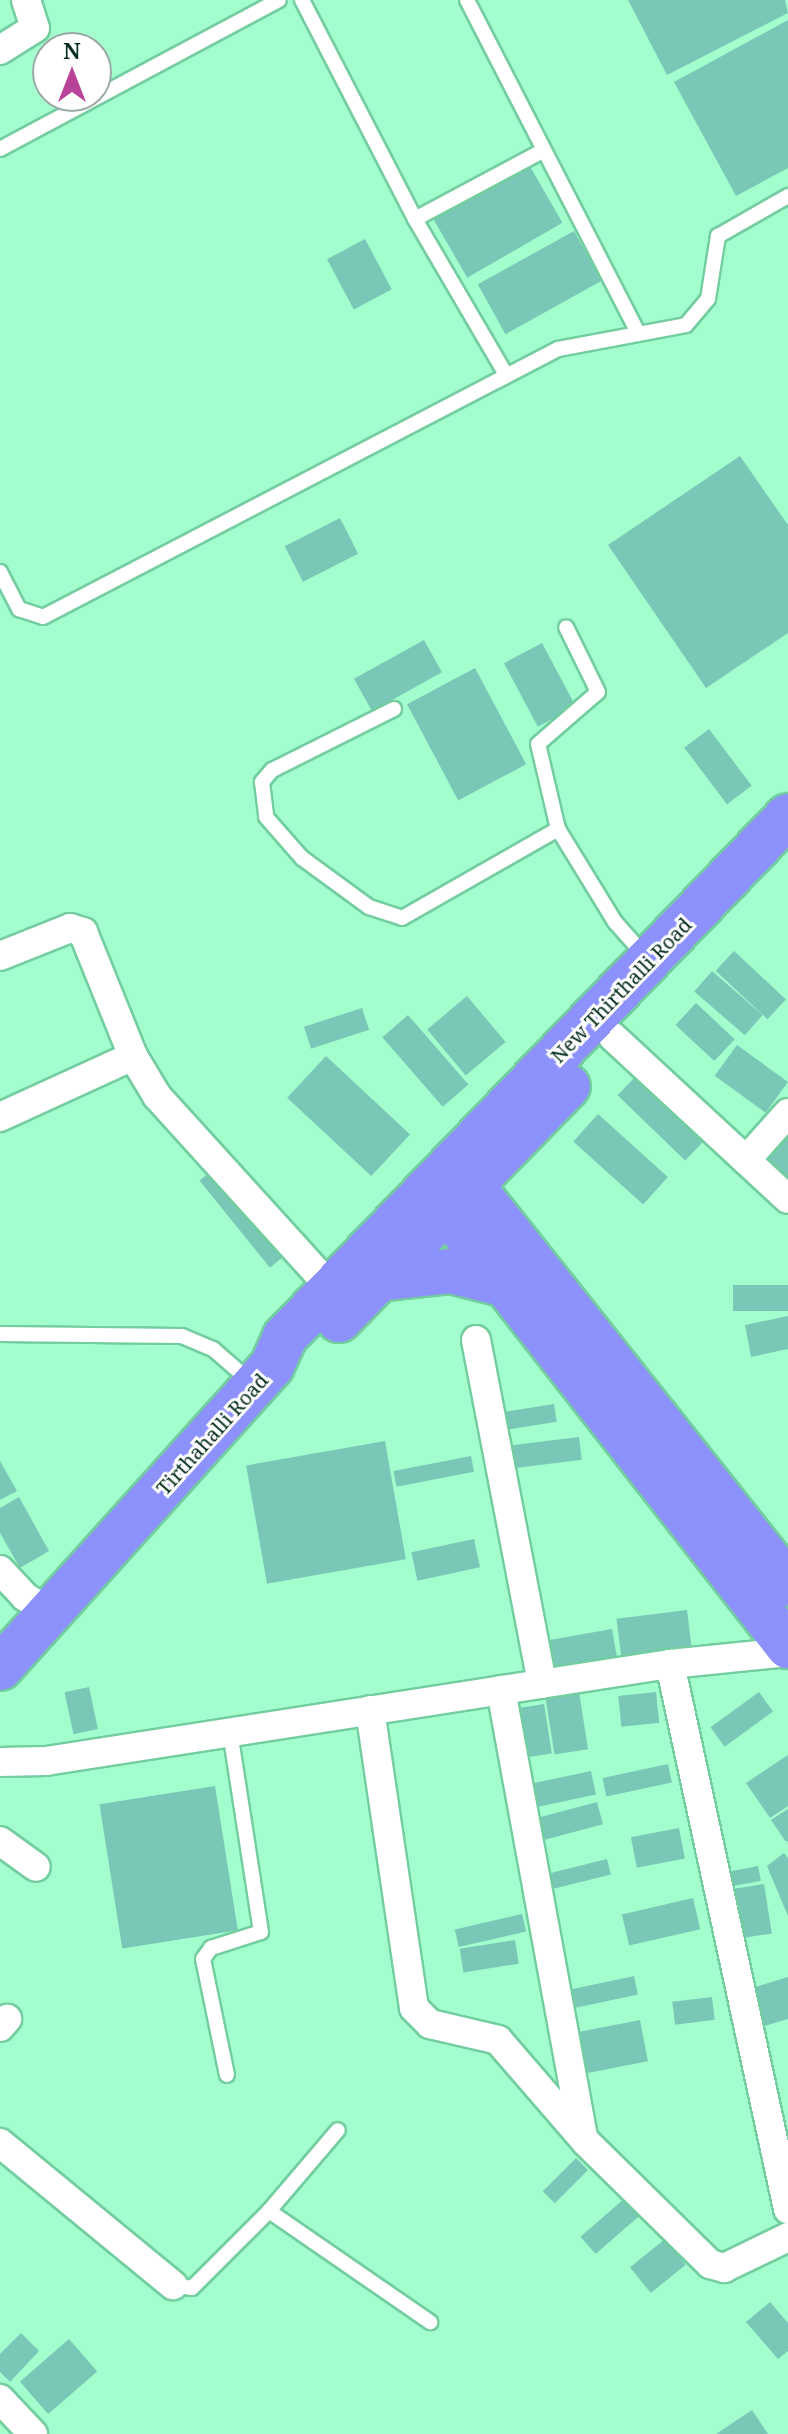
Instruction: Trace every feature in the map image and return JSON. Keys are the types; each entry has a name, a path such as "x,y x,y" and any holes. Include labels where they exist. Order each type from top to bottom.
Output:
{"highway":[{"name":"New Thirthalli Road","path":"452,1187 650,962 788,816"},
{"path":"263,1376 303,1352 385,1278 452,1187 520,1138 788,856"},
{"path":"519,1243 513,1166 520,1138"},
{"path":"452,1187 519,1243 788,1584"},
{"path":"452,1187 510,1286 788,1646"},
{"name":"Tirthahalli Road","path":"0,1668 53,1613 263,1376 285,1337 332,1289 452,1187"},
{"path":"385,1278 450,1271 510,1286"}],"street":[{"path":"0,50 35,28 26,0"},
{"path":"0,956 70,928 83,932 133,1056 181,1127 332,1289"},
{"path":"613,1037 788,1199"},
{"path":"0,1117 133,1056"},
{"path":"746,1160 788,1113"},
{"path":"476,1340 542,1684"},
{"path":"0,1570 25,1597 53,1613"},
{"path":"0,1762 230,1732 670,1664 788,1652"},
{"path":"670,1664 765,2127 788,2209"},
{"path":"501,1690 582,2134"},
{"path":"370,1710 414,2008 430,2024 498,2040 582,2134 710,2264 724,2268 788,2237"},
{"path":"0,1841 36,1867"},
{"path":"0,2143 173,2285"},
{"path":"0,2399 33,2434"}],"lane":[{"path":"0,149 279,0"},
{"path":"302,0 415,219 506,375"},
{"path":"467,0 637,331"},
{"path":"415,219 544,150"},
{"path":"0,572 19,609 43,617 558,349 637,331 668,330 701,314 718,236 788,196"},
{"path":"566,627 598,692 538,744 558,829 615,922 650,962"},
{"path":"394,709 272,770 262,782 266,817 302,858 369,907 402,918 558,829"},
{"path":"0,1334 182,1336 263,1376"},
{"path":"227,2075 203,1959 211,1948 261,1932 230,1732"},
{"path":"173,2285 192,2288 269,2211 338,2130"},
{"path":"269,2211 430,2322"}],"building":[{"path":"628,0 785,0 788,13 667,75"},
{"path":"788,20 788,168 736,196 674,82"},
{"path":"528,163 562,223 467,278 433,218"},
{"path":"574,231 602,281 505,334 478,284"},
{"path":"365,239 392,289 354,310 327,259"},
{"path":"740,456 788,525 788,633 706,688 608,545"},
{"path":"340,518 358,554 303,582 285,546"},
{"path":"424,640 442,672 372,711 354,679"},
{"path":"542,643 576,707 538,727 504,663"},
{"path":"475,668 526,764 458,800 407,704"},
{"path":"709,729 752,786 727,804 684,748"},
{"path":"734,951 786,999 768,1019 716,971"},
{"path":"712,971 763,1015 745,1035 694,991"},
{"path":"467,996 506,1042 466,1075 427,1029"},
{"path":"696,1003 735,1039 714,1061 676,1025"},
{"path":"362,1008 369,1030 311,1049 304,1027"},
{"path":"408,1015 468,1084 443,1107 382,1037"},
{"path":"737,1045 788,1082 766,1113 715,1076"},
{"path":"326,1056 410,1134 371,1176 287,1098"},
{"path":"637,1075 705,1140 685,1160 618,1095"},
{"path":"598,1114 668,1177 643,1204 573,1141"},
{"path":"788,1135 788,1184 764,1161"},
{"path":"215,1168 285,1255 270,1268 199,1181"},
{"path":"733,1285 788,1285 788,1311 733,1311"},
{"path":"788,1316 788,1349 751,1357 745,1325"},
{"path":"554,1404 557,1422 498,1431 495,1413"},
{"path":"579,1437 582,1460 506,1469 504,1446"},
{"path":"385,1441 406,1559 267,1584 246,1465"},
{"path":"471,1456 474,1472 397,1487 393,1471"},
{"path":"0,1461 17,1491 0,1500"},
{"path":"19,1497 49,1551 20,1568 0,1533 0,1508"},
{"path":"474,1539 480,1567 417,1581 411,1552"},
{"path":"687,1610 692,1650 621,1658 617,1619"},
{"path":"612,1629 618,1662 550,1674 544,1641"},
{"path":"89,1687 98,1729 73,1734 65,1692"},
{"path":"579,1692 588,1749 554,1755 545,1697"},
{"path":"656,1692 659,1723 621,1727 618,1696"},
{"path":"759,1692 773,1711 725,1747 710,1727"},
{"path":"544,1704 552,1753 522,1758 514,1709"},
{"path":"788,1755 788,1806 770,1818 746,1783"},
{"path":"668,1764 672,1783 606,1797 602,1778"},
{"path":"591,1771 596,1794 528,1809 524,1785"},
{"path":"215,1786 238,1930 122,1949 99,1804"},
{"path":"597,1802 603,1824 540,1841 534,1819"},
{"path":"788,1809 788,1841 786,1842 771,1820"},
{"path":"679,1828 685,1858 637,1868 631,1837"},
{"path":"784,1853 788,1858 788,1916 767,1866"},
{"path":"607,1859 611,1875 553,1889 549,1874"},
{"path":"758,1866 761,1881 721,1889 718,1874"},
{"path":"764,1884 772,1933 727,1940 720,1891"},
{"path":"693,1898 700,1929 629,1946 622,1914"},
{"path":"522,1914 526,1932 459,1947 455,1930"},
{"path":"515,1940 519,1964 463,1972 460,1949"},
{"path":"634,1976 638,1995 569,2009 565,1991"},
{"path":"788,1977 788,2019 761,2027 752,1988"},
{"path":"712,1997 715,2020 675,2025 672,2002"},
{"path":"640,2020 648,2061 577,2075 569,2034"},
{"path":"576,2158 588,2170 555,2203 543,2191"},
{"path":"625,2198 640,2215 596,2254 580,2237"},
{"path":"665,2239 686,2265 651,2293 630,2267"},
{"path":"770,2302 788,2323 788,2351 778,2359 746,2322"},
{"path":"21,2333 39,2351 10,2382 0,2372 0,2354"},
{"path":"69,2339 97,2371 48,2414 20,2382"},
{"path":"752,2410 768,2434 716,2434"}]}
